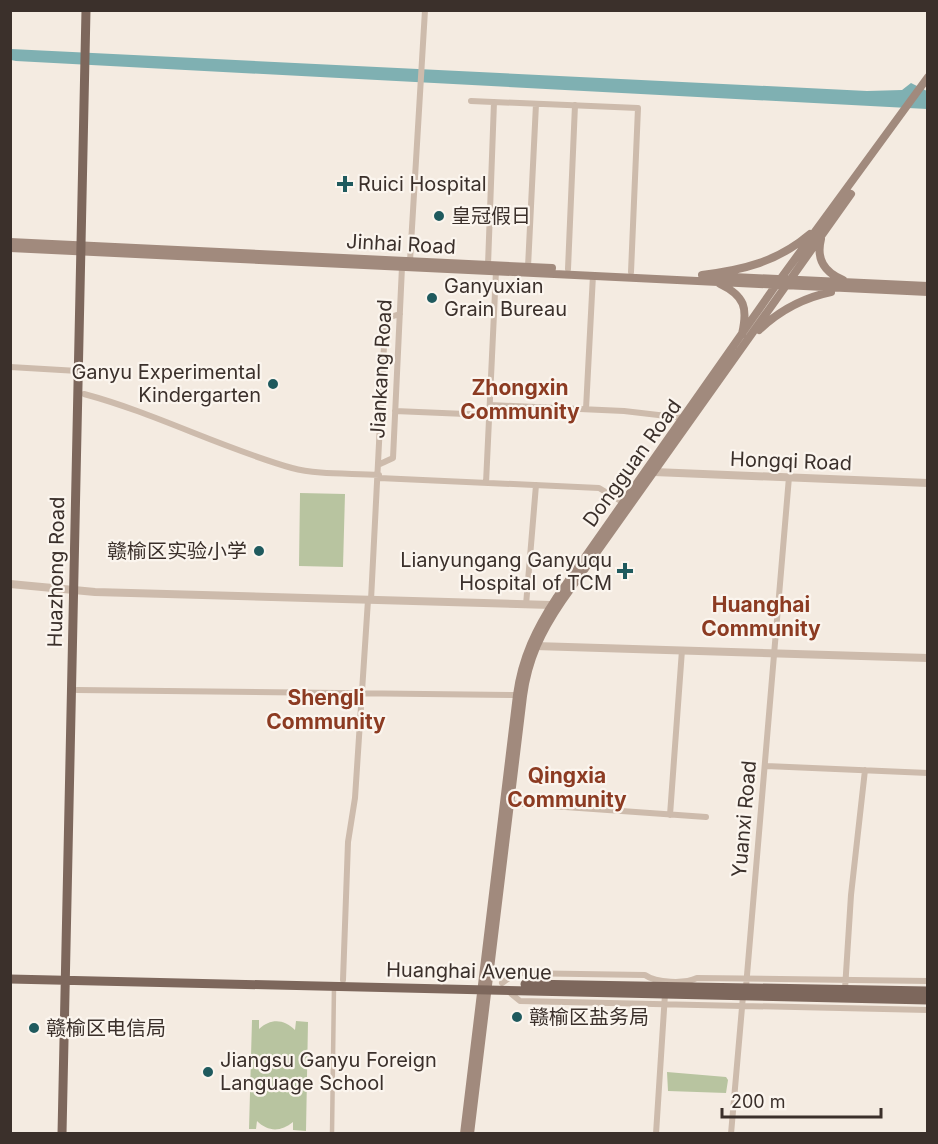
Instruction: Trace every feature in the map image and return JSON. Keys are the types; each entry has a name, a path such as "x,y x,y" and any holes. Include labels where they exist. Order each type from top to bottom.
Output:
{"main road":[{"name":"Huazhong Road","path":"68,1134 77,590 84,394 86,10"},
{"name":"Huazhong Road","path":"62,1134 78,690 78,371 92,10"},
{"name":"Dongguan Road","path":"821,231 927,77"},
{"name":"Dongguan Road","path":"464,1134 525,677 535,646 562,601 654,472 783,282 927,87"},
{"path":"702,275 760,265 780,256 821,231"},
{"path":"821,231 819,256 825,269 848,285"},
{"name":"Jinhai Road","path":"10,242 402,267 714,282 783,282"},
{"name":"Jinhai Road","path":"10,248 84,248 410,261 702,275 783,282"},
{"path":"714,282 734,291 742,301 745,312 743,340"},
{"path":"783,282 927,286"},
{"path":"743,340 777,313 796,302 848,285 927,292"},
{"name":"Dongguan Road","path":"470,1134 517,696 524,657 551,605 743,340"},
{"name":"Huanghai Avenue","path":"10,973 69,977 485,986 745,987 927,991"},
{"name":"Huanghai Avenue","path":"10,979 69,977"},
{"name":"Huanghai Avenue","path":"504,986 665,994 745,987 927,1000"}],"street":[{"path":"410,261 425,10"},
{"path":"471,101 638,108 631,272"},
{"path":"488,265 494,102"},
{"path":"528,267 536,104"},
{"path":"568,269 575,105"},
{"name":"Jiankang Road","path":"380,465 393,458 402,267"},
{"path":"486,483 496,271"},
{"path":"586,409 593,276"},
{"path":"332,1134 338,983 348,842 355,798 380,465 385,326 390,316 400,314"},
{"path":"10,367 78,371"},
{"path":"84,394 117,403 196,436 292,468 379,477 604,489 624,503"},
{"path":"490,405 586,409 685,418"},
{"path":"395,411 489,415"},
{"name":"Hongqi Road","path":"654,472 927,483"},
{"name":"Yuanxi Road","path":"731,1134 766,766 774,653 777,643 789,477"},
{"path":"526,605 536,485"},
{"path":"10,584 77,590 551,605"},
{"path":"535,646 927,658"},
{"path":"670,815 682,650"},
{"path":"78,690 517,696"},
{"path":"766,766 927,772"},
{"path":"845,990 850,895 865,770"},
{"path":"509,803 706,817"},
{"path":"745,987 845,979 927,981"},
{"path":"504,986 520,1001 927,1011"},
{"path":"656,1134 665,994"}],"green space":[{"path":"300,493 345,494 343,567 299,566"},
{"path":"252,1020 259,1020 259,1029 268,1023 277,1021 295,1030 296,1021 308,1022 306,1131 293,1130 293,1122 284,1128 270,1129 257,1121 256,1129 249,1129"},
{"path":"667,1072 726,1077 728,1080 726,1093 668,1091"}],"water":[{"path":"11,49 867,91 902,90 911,83 927,91 927,109 16,61 11,60"}],"place":[{"name":"Ruici Hospital","path":"345,184"},
{"name":"皇冠假日","path":"439,216"},
{"name":"Ganyuxian Grain Bureau","path":"432,298"},
{"name":"Ganyu Experimental Kindergarten","path":"273,384"},
{"name":"赣榆区实验小学","path":"259,551"},
{"name":"Lianyungang Ganyuqu Hospital of TCM","path":"625,571"},
{"name":"赣榆区盐务局","path":"517,1017"},
{"name":"赣榆区电信局","path":"34,1028"},
{"name":"Jiangsu Ganyu Foreign Language School","path":"208,1072"}],"district":[{"name":"Zhongxin Community","path":"520,400"},
{"name":"Huanghai Community","path":"761,617"},
{"name":"Shengli Community","path":"326,710"},
{"name":"Qingxia Community","path":"567,788"}]}
